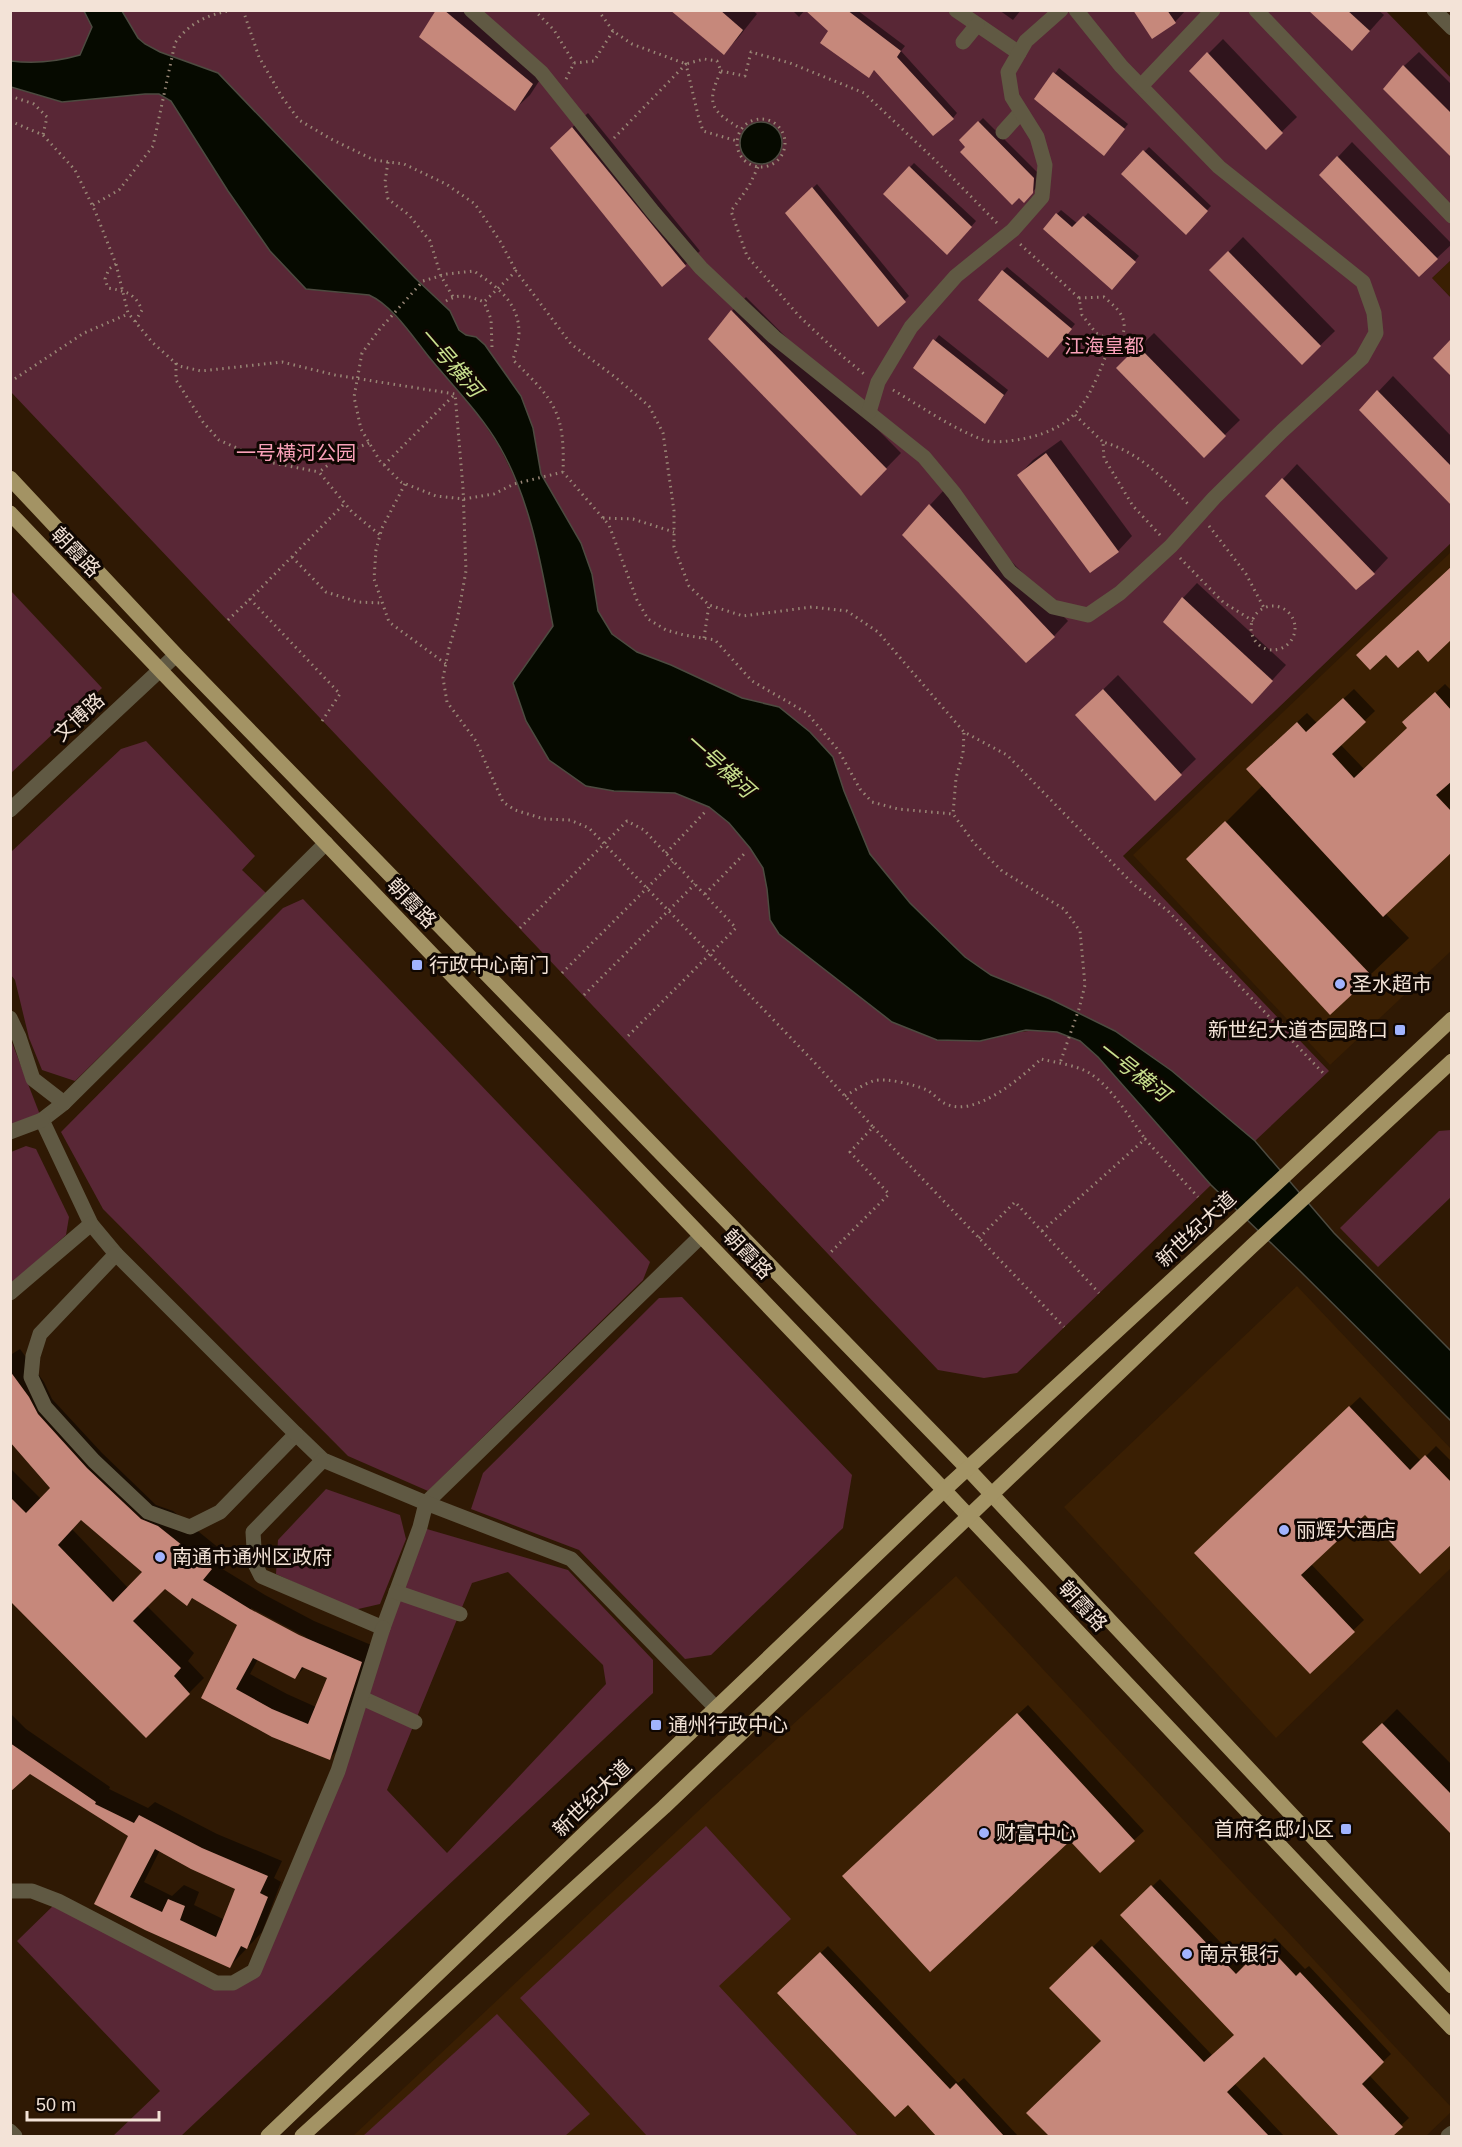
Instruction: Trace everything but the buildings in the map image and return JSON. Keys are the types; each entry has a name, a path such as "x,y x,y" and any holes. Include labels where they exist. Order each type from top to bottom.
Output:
{"main road":[{"name":"朝霞路","path":"10,478 176,655 967,1468 1452,1986"},
{"name":"朝霞路","path":"10,513 968,1515 1452,2028"},
{"name":"新世纪大道","path":"268,2136 967,1468 1452,1019"},
{"path":"302,2136 664,1807 1252,1246 1452,1061"}],"street":[{"path":"471,10 541,72 701,268 774,337 924,457 954,494 1010,572 1053,608 1088,615 1120,593 1171,546 1214,498 1282,431 1362,358 1376,333 1374,313 1363,282 1219,167 1121,66 1076,10"},
{"path":"956,10 1019,53"},
{"path":"869,412 878,381 911,327 956,276 1008,234 1042,197 1046,165 1037,137 1012,97 1008,72 1026,41 1061,10"},
{"path":"1141,86 1213,10"},
{"path":"1256,10 1452,216"},
{"path":"1434,10 1452,28"},
{"path":"963,42 977,25"},
{"path":"1003,132 1022,112"},
{"name":"文博路","path":"10,810 176,655"},
{"path":"10,1132 42,1120 64,1103 326,843"},
{"path":"10,1018 20,1037 33,1079 64,1103"},
{"path":"42,1120 91,1224 116,1254 323,1460 426,1503 571,1558 716,1708"},
{"path":"10,1293 91,1224"},
{"path":"10,1891 32,1891 58,1901 216,1983 233,1983 254,1971 322,1811 362,1698 383,1628 420,1527 426,1503 701,1236"},
{"path":"116,1254 40,1334 33,1356 31,1377 45,1407 94,1461 148,1512 190,1527 220,1512 296,1434"},
{"path":"323,1460 253,1532 255,1564 261,1576 383,1628"},
{"path":"396,1592 460,1614"},
{"path":"362,1698 415,1722"},
{"path":"10,2132 15,2136"},
{"path":"1448,2136 1452,2133"}],"path":[{"path":"93,205 119,190 153,146 172,49 185,29 211,14 234,10"},
{"path":"243,10 259,57 282,97 299,120 374,160 404,165 446,184 475,204 500,241 516,271 571,344 649,406 663,433 674,512 675,547 689,586 710,605 743,616 812,607 847,611 878,632 964,732 1007,755 1133,884 1168,911 1325,1076"},
{"path":"534,10 554,30 574,63"},
{"path":"598,10 614,31 632,45 686,64"},
{"path":"574,63 594,61 614,31"},
{"path":"721,71 745,76 751,52 790,63 864,93 934,159 1008,234 1079,298 1082,315 1096,333 1112,341 1122,338 1126,327 1119,310 1104,297 1079,298"},
{"path":"603,149 686,64 704,59 717,61 721,71 714,86 712,104 720,116 741,129"},
{"path":"559,94 574,63"},
{"path":"686,64 703,131 737,141"},
{"path":"10,96 34,104 47,117 43,135"},
{"path":"764,118 773,121 782,129 786,143 783,155 774,164 758,167 741,157 737,141 741,129 750,121 764,118"},
{"path":"10,121 43,135 75,170 93,205 116,264 128,313 152,342 180,366 201,371 282,362 356,378 455,394"},
{"path":"387,162 385,182 388,199 409,215 430,241 439,263 441,276 453,297"},
{"path":"758,167 749,186 731,211 747,256 814,330 863,373 951,426 984,441 1013,441 1033,437 1060,427 1075,415 1086,399 1112,341"},
{"path":"116,264 109,269 105,279 108,288 123,291 137,299 142,310 135,322"},
{"path":"563,472 514,484 494,494 464,499 436,496 405,484 384,465 361,429 354,397 356,378 362,353 423,281 474,271 498,288 516,310 519,334 513,360 548,395 558,414 564,439 563,472 609,525 637,600 648,619 666,630 715,640 752,681 807,713 839,751 860,789 872,802 898,809 953,814"},
{"path":"484,302 516,271"},
{"path":"446,301 453,297 469,296 484,302 491,320 492,347"},
{"path":"10,382 84,333 128,313"},
{"path":"176,363 176,380 203,422 219,440 268,462 319,472 345,503 380,535"},
{"path":"384,465 455,394"},
{"path":"455,394 464,499 466,571 458,621 443,678 447,702 476,741 503,802 515,810 544,819 570,820 589,828 1064,1327"},
{"path":"1075,415 1103,442"},
{"path":"319,472 344,453 369,443"},
{"path":"405,484 380,535 376,550 374,579 389,622 446,664"},
{"path":"228,620 345,503"},
{"path":"603,518 633,519 674,532"},
{"path":"292,556 326,592 358,602 382,603"},
{"path":"250,598 340,694 322,721"},
{"path":"704,638 710,605"},
{"path":"1278,607 1291,615 1296,629 1290,643 1284,648 1270,650 1263,647 1253,636 1252,621 1264,608 1278,607"},
{"path":"964,732 963,753 956,778 953,814 974,843 1002,871 1064,909 1080,931 1085,986 1060,1063"},
{"path":"666,853 706,811"},
{"path":"520,928 627,821 644,830 674,861 736,928 625,1039"},
{"path":"705,894 746,852"},
{"path":"562,973 674,861"},
{"path":"584,995 695,884"},
{"path":"845,1096 875,1080 895,1081 928,1090 947,1105 964,1106 993,1097 1019,1080 1041,1059 1060,1063 1091,1074 1122,1106 1145,1139 1198,1197"},
{"path":"830,1254 890,1194 850,1152 873,1127"},
{"path":"1042,1232 1145,1139"},
{"path":"979,1238 1015,1202 1099,1293"}],"shaded area":[{"path":"1451,260 1451,298 1432,278"},
{"path":"1451,552 1451,951 1330,1065 1133,855"},
{"path":"1297,1286 1451,1449 1451,1568 1276,1738 1064,1507"},
{"path":"956,1576 1452,2108 1451,2112 1426,2136 353,2136 711,1799"}],"green space":[{"path":"84,10 92,27 80,55 46,62 11,61 11,11"},
{"name":"江海皇都","path":"122,11 1386,11 1451,78 1451,260 1432,278 1451,298 1451,543 1123,856 1329,1071 1255,1141 1172,1071 1115,1031 1050,999 991,975 965,957 910,903 870,854 844,791 833,757 810,732 779,707 742,698 637,652 612,634 598,611 592,574 581,543 541,474 533,428 521,396 485,345 459,329 440,301 415,278 218,73 160,52 145,44 138,38"},
{"name":"一号横河公园","path":"11,87 62,102 144,94 159,94 171,101 228,191 270,251 339,293 369,295 377,298 403,324 476,412 499,446 523,495 541,560 553,626 513,683 586,786 614,791 675,793 709,807 729,823 750,848 763,868 767,889 980,1041 1043,1030 1068,1035 1080,1041 1098,1057 1211,1185 1017,1373 984,1378 938,1370 11,392"},
{"path":"11,591 102,688 11,773"},
{"path":"146,741 255,856 242,870 266,893 75,1081 42,1070 29,1038 15,980 11,975 11,852 121,749"},
{"path":"303,899 650,1262 643,1280 428,1491 348,1456 103,1209 61,1132 283,908"},
{"path":"10,1040 42,1120 10,1132"},
{"path":"1451,1130 1451,1197 1378,1267 1340,1228 1439,1131"},
{"path":"26,1146 36,1149 69,1217 66,1235 11,1284 11,1152"},
{"path":"682,1297 852,1475 843,1528 711,1655 685,1659 579,1550 471,1509 483,1473 659,1298"},
{"path":"326,1489 400,1515 406,1539 380,1604 354,1610 276,1574 278,1540"},
{"path":"420,1527 568,1570 653,1660 653,1693 181,2136 113,2136 160,2091 17,1941 58,1901 216,1983 254,1971 338,1771","holes":["508,1572 603,1665 606,1684 447,1853 387,1790 472,1583"]},
{"path":"706,1826 791,1919 719,1986 858,2136 647,2136 520,1998"},
{"path":"497,2014 590,2114 565,2136 363,2136"}],"water":[{"name":"一号横河","path":"84,11 122,11 138,38 145,44 160,52 218,73 415,278 450,311 459,330 466,335 476,337 485,345 521,396 533,428 541,474 581,543 592,574 598,611 612,634 637,652 742,698 779,707 810,732 833,757 844,791 870,854 910,903 965,957 991,975 1050,999 1115,1031 1172,1071 1255,1141 1334,1233 1451,1351 1451,1421 1211,1185 1098,1057 1080,1041 1057,1032 1026,1030 980,1041 937,1040 892,1022 779,934 770,920 763,868 729,823 709,807 675,793 614,791 586,786 549,760 526,721 513,683 553,626 534,534 520,489 500,447 476,412 402,322 386,306 369,295 306,289 270,251 228,191 171,101 159,94 145,94 62,102 11,87 11,61 46,62 80,55 92,27"},
{"path":"761,122 776,128 782,143 776,158 761,164 746,158 740,143 746,128"}],"place":[{"name":"行政中心南门","path":"417,965"},
{"name":"圣水超市","path":"1340,984"},
{"name":"新世纪大道杏园路口","path":"1400,1030"},
{"name":"丽辉大酒店","path":"1284,1530"},
{"name":"南通市通州区政府","path":"160,1557"},
{"name":"通州行政中心","path":"656,1725"},
{"name":"首府名邸小区","path":"1346,1829"},
{"name":"财富中心","path":"984,1833"},
{"name":"南京银行","path":"1187,1954"}]}
